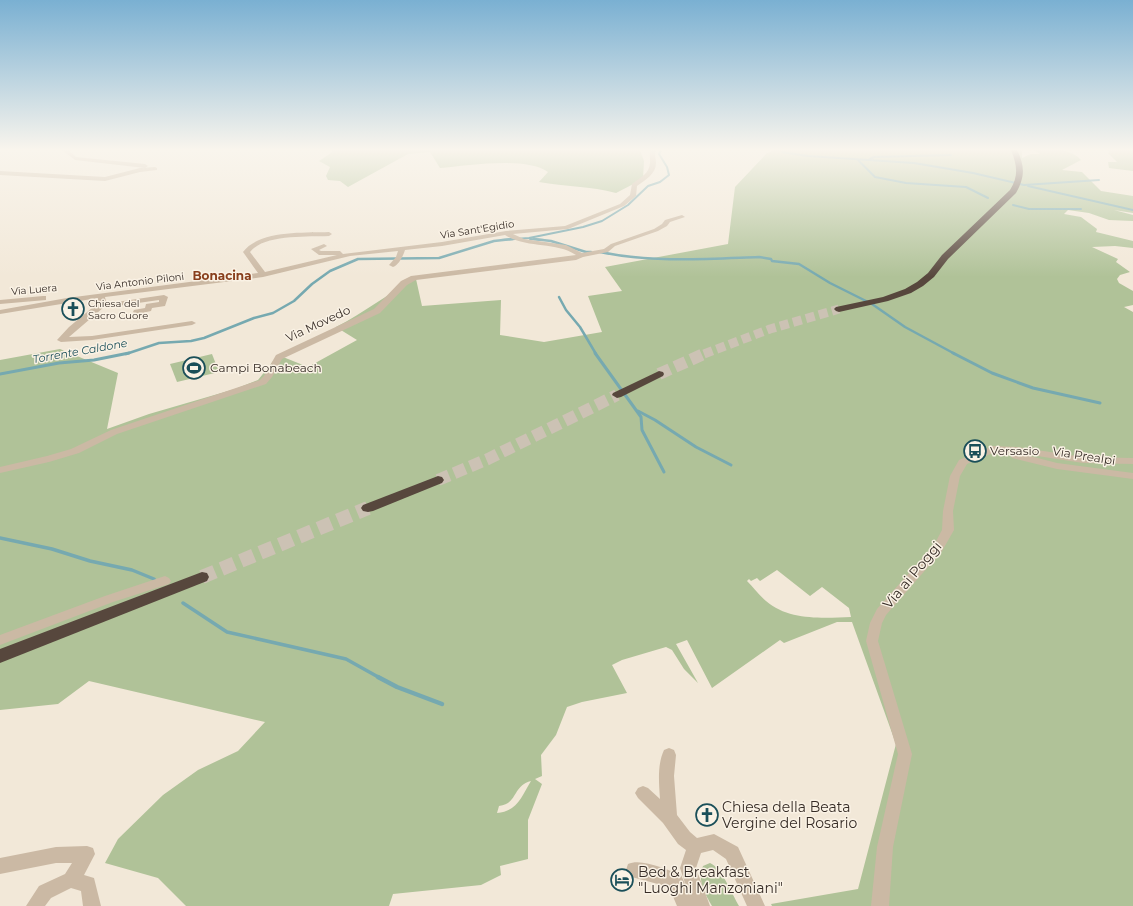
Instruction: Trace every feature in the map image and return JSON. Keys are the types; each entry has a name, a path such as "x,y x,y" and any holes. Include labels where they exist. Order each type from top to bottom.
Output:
{"highway":[{"path":"839,308 885,299 908,291 920,284 931,275 945,257 1012,192"},
{"path":"617,396 659,374"},
{"path":"368,508 438,480"},
{"path":"0,656 202,578"}],"street":[{"name":"Via Sant'Egidio","path":"263,275 350,254 510,237 566,228 622,205 633,196 633,192"},
{"name":"Via Movedo","path":"0,470 49,459 75,451 129,426 263,382 268,378 279,357 377,311 404,283 414,278 576,258 581,255 606,251 613,245 627,239 656,230 665,225 667,220 682,218"},
{"path":"263,275 246,252 250,247 276,237 329,234"},
{"path":"296,235 315,238 324,246 314,249 319,253 332,252 350,254"},
{"path":"510,237 564,247 578,252 581,255"},
{"path":"396,261 402,248"},
{"name":"Via Antonio Piloni","path":"67,300 102,300 263,275"},
{"name":"Via Luera","path":"0,302 59,297 66,297 67,300"},
{"path":"137,312 148,308 149,306 162,304 164,297 110,305 102,300 61,340 92,338 192,323"},
{"path":"0,312 67,300"},
{"name":"Via ai Poggi","path":"880,906 885,847 905,754 872,641 876,623 881,612 938,548 948,530 948,511 955,476 964,462 993,449 1017,450 1084,460 1133,460"},
{"name":"Via Prealpi","path":"984,454 1008,455 1057,466 1133,476"},
{"path":"0,640 109,599 165,581"},
{"path":"669,755 666,776 669,818"},
{"path":"643,793 669,818 684,838 695,847"},
{"path":"695,847 714,842 732,853 756,906"},
{"path":"695,847 688,868 701,906"},
{"path":"0,866 56,855 87,854 71,880 45,892 35,906"},
{"path":"634,870 659,875 675,881 686,906"},
{"path":"71,880 88,884 92,906"}],"green space":[{"path":"734,192 1109,192 1133,196 1133,213 1114,210 1133,215 1133,221 1109,220 1089,213 1068,210 1064,214 1081,217 1097,229 1096,232 1133,241 1133,248 1115,246 1092,247 1118,259 1116,262 1130,272 1120,275 1117,279 1119,283 1133,291 1133,305 1124,307 1133,312 1133,906 772,906 771,904 858,889 896,744 852,622 837,622 784,643 780,640 712,688 687,640 676,644 698,683 684,669 672,650 666,647 622,660 612,665 627,693 582,702 567,707 556,735 541,755 542,776 535,779 542,784 528,820 528,859 500,866 501,875 481,885 393,894 389,906 186,906 158,878 105,863 118,839 163,795 198,770 238,751 265,722 89,681 58,704 0,710 0,360 60,349 118,373 107,429 149,414 235,389 258,380 278,355 308,367 357,340 336,327 416,279 422,306 501,300 500,335 544,342 602,332 588,296 622,291 605,267 728,244","holes":["777,570 810,596 822,587 849,608 851,617 818,618 785,612 763,599 747,581 749,579 751,581 757,578 760,581","531,781 521,798 510,809 497,813 499,806 505,805 509,802 525,783"]},
{"name":"Campi Bonabeach","path":"212,354 219,372 177,382 170,364"},
{"path":"710,863 719,870 739,906 712,906 701,882 701,871 703,866"}],"waterway":[{"name":"Torrente Caldone","path":"509,239 529,238 583,227 602,221 628,205 641,192"},
{"path":"977,192 988,198"},
{"path":"1055,192 1133,210"},
{"path":"1013,205 1029,209 1081,209"},
{"name":"Torrente Caldone","path":"129,353 159,343 191,341 204,338 254,318 273,313 294,301 312,284 330,271 358,259 439,258 494,241 509,239"},
{"name":"Torrente Caldone","path":"501,240 509,239"},
{"name":"Torrente Caldone","path":"509,239 513,239"},
{"name":"Torrente Caldone","path":"530,239 540,240"},
{"name":"Torrente Caldone","path":"534,239 540,240"},
{"path":"540,240 551,241 586,252 591,252"},
{"path":"600,252 640,258 660,259 759,257 771,259 772,261 799,264 830,283 872,304 905,327 955,354"},
{"path":"559,297 566,310 580,327 596,354"},
{"name":"Torrente Caldone","path":"0,374 59,363 94,360 129,353"},
{"path":"595,353 641,417 642,430 664,472"},
{"path":"953,353 992,373 1033,388 1100,403"},
{"path":"638,411 655,420 696,447 731,465"},
{"path":"0,538 52,549 90,561 132,570 154,579"},
{"path":"183,603 227,632 346,659 380,678"},
{"path":"378,677 397,687 442,704"}],"tunnel":[{"path":"704,354 770,329 839,309"},
{"path":"659,374 706,353"},
{"path":"438,480 488,459 617,395"},
{"path":"202,577 368,508"}],"place":[{"name":"Chiesa del Sacro Cuore","path":"73,309"},
{"name":"Campi Bonabeach","path":"194,368"},
{"name":"Versasio","path":"975,451"},
{"name":"Chiesa della Beata Vergine del Rosario","path":"707,815"},
{"name":"Bed & Breakfast \"Luoghi Manzoniani\"","path":"622,880"}],"district":[{"name":"Bonacina","path":"222,276"}]}
